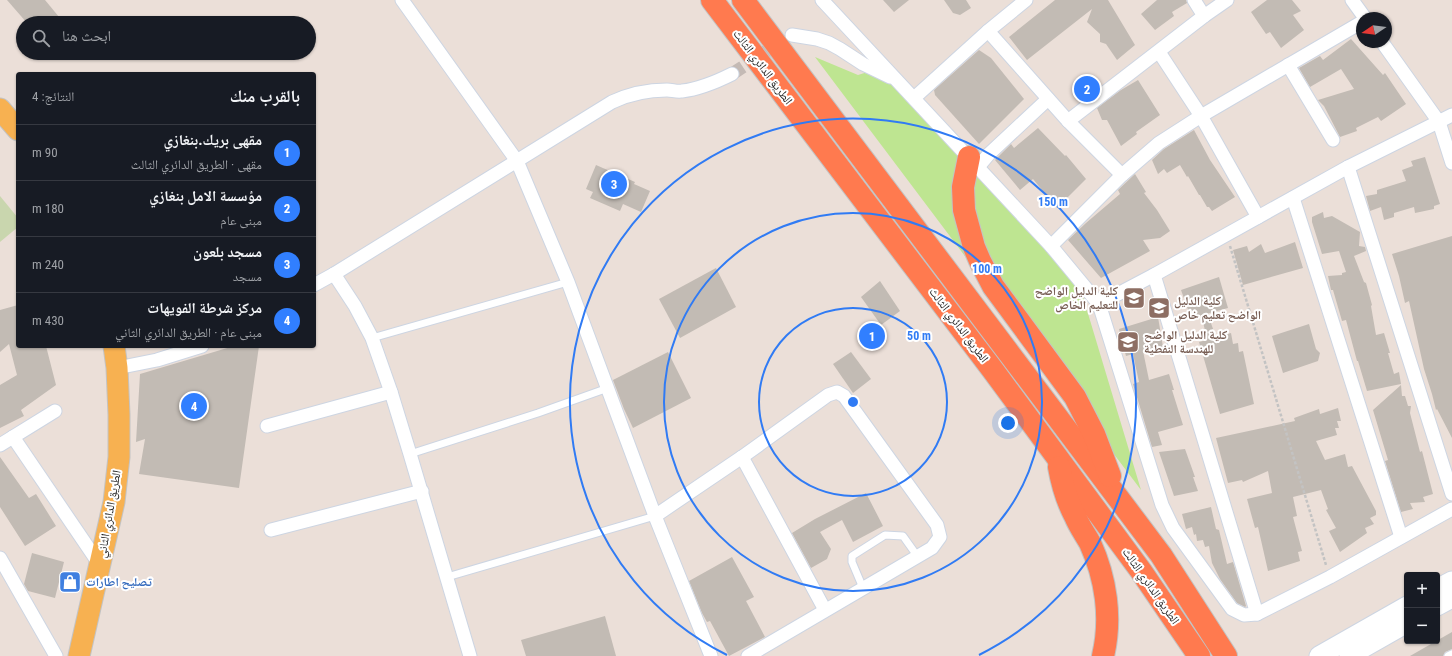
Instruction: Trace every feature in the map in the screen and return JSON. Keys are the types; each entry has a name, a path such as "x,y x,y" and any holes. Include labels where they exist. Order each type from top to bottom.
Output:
{"highway":[{"name":"الطريق الدائري الثالث","path":"712,0 1057,456 1141,571 1198,656"},
{"name":"الطريق الدائري الثالث","path":"743,0 1161,555 1226,656"},
{"path":"973,162 963,187 964,210 974,247 980,261 993,286 1075,397 1085,415 1102,454 1116,495"},
{"path":"1057,456 1060,476 1070,506 1089,542 1101,574 1107,607 1106,638 1103,656"}],"main road":[{"path":"0,109 16,128"},
{"name":"الطريق الدائري الثاني","path":"79,656 114,502 119,457 118,368 114,348"},
{"path":"1440,587 1452,580"},
{"path":"1440,604 1452,598"},
{"path":"1319,656 1404,608"},
{"path":"1349,656 1404,625"}],"street":[{"path":"402,0 517,161 568,282 655,516 711,656"},
{"path":"822,0 1051,246 1099,304 1164,511 1173,528 1232,609 1244,615 1258,614 1330,577 1452,509"},
{"path":"914,98 988,31 1026,0"},
{"path":"1194,0 1204,16"},
{"path":"1068,121 1227,0"},
{"path":"1352,0 1361,12"},
{"path":"1051,246 1122,175 1159,143 1201,116 1356,25"},
{"path":"988,31 1068,121 1122,175"},
{"path":"792,35 817,39 829,44 864,64 897,80"},
{"path":"1386,48 1439,122 1452,163"},
{"path":"1159,52 1201,116 1258,217"},
{"path":"1288,65 1333,140"},
{"path":"316,284 612,102 625,96 652,91 680,91 694,89 732,74"},
{"path":"973,162 989,154 1048,99"},
{"path":"1099,304 1348,167 1452,115"},
{"path":"1348,167 1452,494"},
{"path":"1293,198 1401,537"},
{"path":"334,274 355,306 372,338 391,392 422,491 470,656"},
{"path":"1154,275 1258,614"},
{"path":"118,368 157,360 196,348"},
{"path":"267,426 391,392"},
{"path":"655,516 828,395 837,392 844,396 937,525 940,537 932,548 748,656"},
{"path":"0,444 55,411"},
{"path":"13,437 100,565"},
{"path":"742,456 825,610"},
{"path":"271,530 422,491"},
{"path":"0,558 56,656"}],"lane":[{"path":"372,338 568,282"},
{"path":"410,454 538,413 608,388"},
{"path":"447,577 655,516"},
{"path":"863,588 852,562 852,556 884,535 903,536 918,557"},
{"path":"1448,656 1452,654"}],"path":[{"path":"1226,234 1330,577"}],"green space":[{"path":"815,57 858,75 877,69 998,197 1080,287 1141,490"},
{"path":"0,196 16,216 16,229 0,242"}],"building":[{"path":"7,0 45,0 58,16 21,16"},
{"path":"883,0 909,0 894,12"},
{"path":"944,0 966,0 971,8 960,15 953,13"},
{"path":"1055,0 1108,0 1135,45 1117,60 1106,44 1100,42 1100,34 1087,22 1092,9 1027,60 1009,37"},
{"path":"1157,0 1186,0 1187,3 1172,12 1174,16 1155,30 1141,14"},
{"path":"1267,0 1292,0 1301,11 1293,15 1304,30 1281,48 1270,32 1266,34 1251,12"},
{"path":"1351,39 1356,45 1356,48 1359,48 1383,75 1385,73 1406,104 1381,121 1378,117 1356,128 1357,131 1340,137 1324,106 1318,100 1354,89 1341,69 1310,87 1299,68 1320,56 1323,60"},
{"path":"979,50 991,58 1024,99 979,144 935,95 934,90"},
{"path":"1138,80 1160,115 1136,132 1137,134 1121,146 1107,120 1102,120 1097,108 1121,90"},
{"path":"1038,128 1065,156 1066,155 1086,179 1057,208 1033,179 1020,190 995,160 1011,144 1014,148"},
{"path":"1194,130 1210,160 1235,197 1212,211 1209,207 1207,207 1180,165 1167,173 1164,169 1158,174 1152,160 1164,149"},
{"path":"1425,157 1440,204 1434,206 1434,209 1415,213 1414,207 1394,213 1394,217 1384,220 1381,207 1370,211 1366,196 1377,194 1377,190 1406,181 1402,170 1413,166 1411,161"},
{"path":"596,165 635,182 634,184 650,191 641,212 623,204 620,211 590,198 593,192 586,189"},
{"path":"1135,174 1146,192 1144,193 1170,231 1160,238 1143,240 1150,251 1101,278 1068,240 1120,194 1118,190"},
{"path":"1323,212 1324,218 1332,216 1360,232 1359,246 1365,247 1366,251 1354,256 1364,282 1366,283 1372,305 1376,335 1384,333 1394,374 1399,372 1401,384 1367,391 1346,320 1342,321 1333,290 1331,290 1328,276 1342,275 1342,273 1346,272 1339,251 1322,254 1312,222 1312,217"},
{"path":"1452,236 1452,438 1437,409 1436,410 1424,369 1409,301 1405,303 1392,254"},
{"path":"1295,242 1303,268 1243,285 1233,250 1247,246 1249,252 1261,244 1265,253"},
{"path":"716,268 736,307 680,338 659,299"},
{"path":"1219,277 1228,308 1191,318 1181,290"},
{"path":"880,281 900,311 881,325 861,297"},
{"path":"16,306 16,348 47,348 56,385 21,410 24,416 0,428 0,385 17,375 9,344 0,352 0,310"},
{"path":"1208,315 1216,337 1231,333 1233,344 1238,343 1239,352 1243,351 1254,404 1220,414 1199,342 1207,340 1202,317"},
{"path":"1158,317 1163,347 1143,351 1149,380 1169,374 1174,390 1172,390 1183,425 1158,432 1162,445 1152,447 1133,384 1139,382 1133,354 1126,356 1119,329"},
{"path":"1309,324 1316,349 1320,353 1318,361 1283,373 1272,336"},
{"path":"227,348 259,348 239,488 139,474 145,439 136,442 140,374"},
{"path":"668,352 691,398 633,428 613,380"},
{"path":"851,352 871,379 853,393 833,364"},
{"path":"1401,385 1402,396 1405,396 1408,406 1411,406 1410,413 1433,494 1423,497 1425,502 1410,503 1413,509 1401,512 1385,461 1388,460 1373,410"},
{"path":"1338,408 1341,421 1337,421 1339,428 1335,428 1337,435 1316,441 1325,460 1345,454 1348,467 1352,466 1376,511 1376,515 1370,518 1374,524 1365,528 1367,533 1340,552 1329,531 1336,528 1326,510 1328,509 1321,490 1293,497 1297,516 1293,517 1302,551 1298,552 1300,561 1268,571 1258,527 1255,528 1247,499 1272,493 1268,471 1243,482 1242,480 1228,483 1216,438 1295,421 1294,418 1319,409 1320,414"},
{"path":"1185,449 1195,477 1193,477 1198,491 1174,496 1159,452"},
{"path":"0,457 29,498 36,494 56,526 25,546 0,507"},
{"path":"866,493 883,526 853,542 842,520 820,532 831,549 827,559 811,568 792,533 815,519"},
{"path":"1211,507 1216,529 1219,530 1227,564 1233,562 1246,606 1245,607 1237,603 1220,579 1212,563 1209,546 1205,547 1203,540 1197,541 1196,534 1194,535 1192,527 1186,529 1182,514"},
{"path":"32,553 64,562 55,598 28,591 24,584"},
{"path":"732,557 754,597 746,601 765,637 729,656 710,621 707,622 702,613 689,581"},
{"path":"605,616 616,656 526,656 521,640"},
{"path":"1452,632 1452,649 1445,652 1443,656 1410,656 1431,644 1440,644 1440,639"}],"tunnel":[{"path":"732,74 782,41"}],"place":[{"name":"مؤسسة الامل بنغازي","path":"1087,89"},
{"name":"مسجد بلعون","path":"614,184"},
{"name":"كلية الدليل الواضح للتعليم الخاص","path":"1134,298"},
{"name":"كلية الدليل الواضح تعليم خاص","path":"1159,308"},
{"name":"مقهى بريك.بنغازي","path":"872,336"},
{"name":"كلية الدليل الواضح للهندسة النفطية","path":"1128,342"},
{"name":"مركز شرطة الفويهات","path":"194,406"},
{"name":"تصليح اطارات","path":"70,582"}]}
